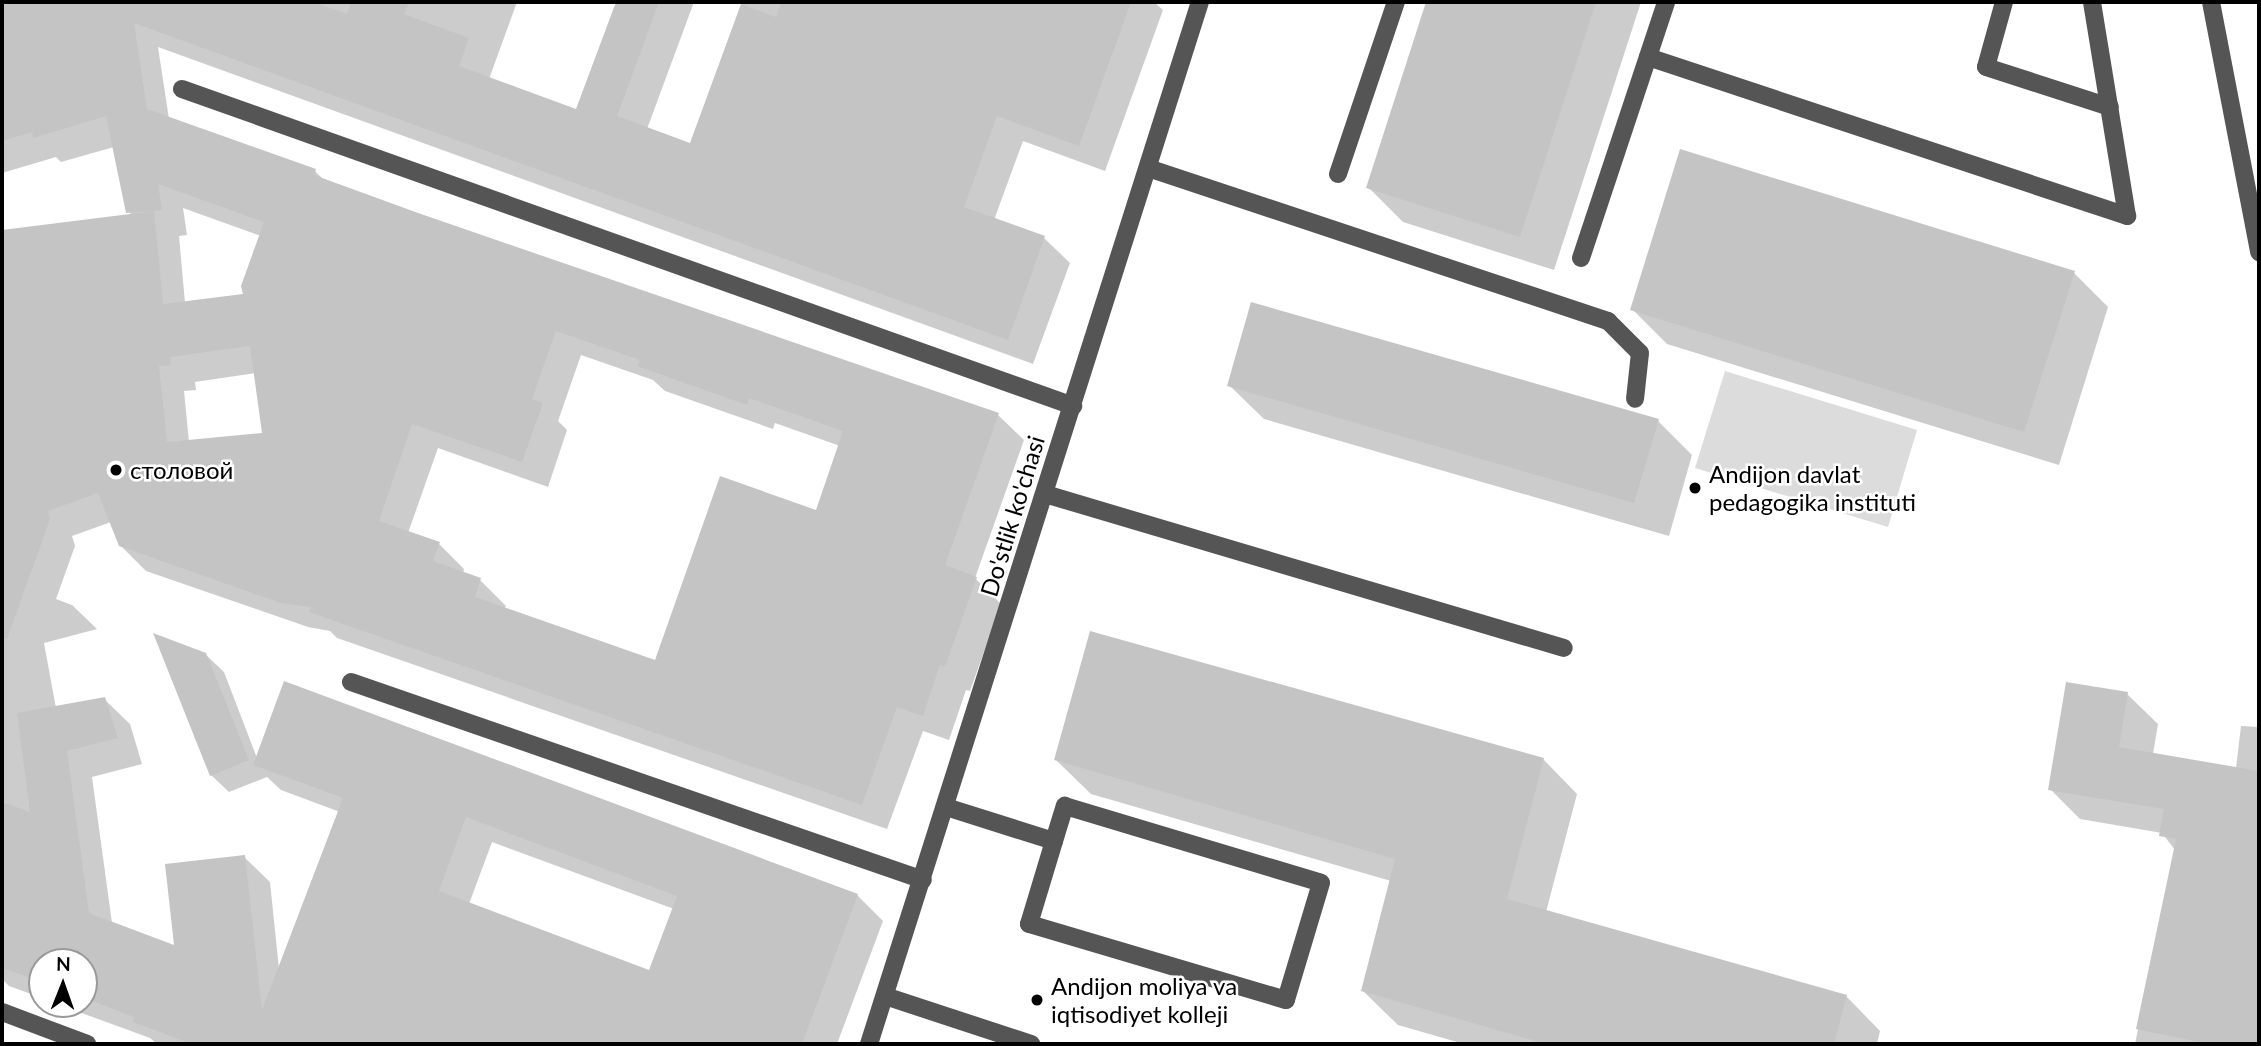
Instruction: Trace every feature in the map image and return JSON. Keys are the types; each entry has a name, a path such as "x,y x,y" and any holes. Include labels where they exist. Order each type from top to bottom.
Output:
{"street":[{"name":"Do'stlik ko'chasi","path":"869,1044 1200,2"},
{"path":"1338,174 1396,2"},
{"path":"1581,258 1666,2"},
{"path":"2004,2 1986,67 2110,107"},
{"path":"1648,57 2127,216 2092,2"},
{"path":"2211,2 2259,252"},
{"path":"182,89 1073,406"},
{"path":"1148,168 1608,321 1640,353 1635,399"},
{"path":"1045,494 1564,648"},
{"path":"351,682 923,880"},
{"path":"1065,806 1321,883 1286,1000 1029,924 1054,841 1065,806"},
{"path":"946,807 1054,841"},
{"path":"885,996 1020,1043"},
{"path":"2,1012 87,1044"}],"shaded area":[{"path":"1725,371 1917,430 1888,527 1695,468"}],"building":[{"path":"2,2 313,2 347,14 351,2 409,2 404,14 469,38 459,66 576,109 616,2 659,2 617,116 690,143 741,4 776,17 781,2 1131,2 1079,146 997,116 964,207 1045,236 1008,340 134,23 147,109 316,169 314,175 418,213 999,413 945,565 977,577 945,667 940,665 923,716 897,707 862,805 309,612 311,607 281,603 119,546 98,493 48,511 50,519 7,639 2,638 2,230 154,211 126,213 106,116 33,138 32,132 2,141","holes":["158,184 264,222 241,286 243,294 163,304 154,211 162,210","556,331 640,360 637,366 747,405 749,398 843,431 816,510 720,476 655,660 475,597 481,578 433,561 440,542 379,521 412,424 522,462 543,403 532,399","250,346 262,433 167,442 159,366 171,365 170,357"]},
{"path":"1426,2 1596,2 1520,237 1366,188"},
{"path":"1680,149 2075,271 2024,432 1630,310"},
{"path":"1251,302 1659,419 1634,503 1227,386"},
{"path":"1090,631 1544,758 1507,899 1847,995 1834,1044 1546,1044 1361,991 1395,859 1054,760"},
{"path":"153,633 206,653 249,760 210,776"},
{"path":"284,681 858,894 802,1044 192,1044 133,1022 134,1017 98,1003 98,948 28,948 28,977 2,968 2,802 30,812 17,713 105,697 118,738 67,751 89,913 174,945 165,864 245,855 262,1010 343,798 253,765","holes":["466,817 677,896 649,970 439,891"]},
{"path":"2066,682 2128,692 2119,747 2259,771 2259,1044 2208,1044 2136,1029 2176,839 2159,836 2164,809 2048,790"}],"place":[{"name":"столовой","path":"116,470"},
{"name":"Andijon davlat pedagogika instituti","path":"1695,488"},
{"name":"Andijon moliya va iqtisodiyet kolleji","path":"1037,1000"}]}
